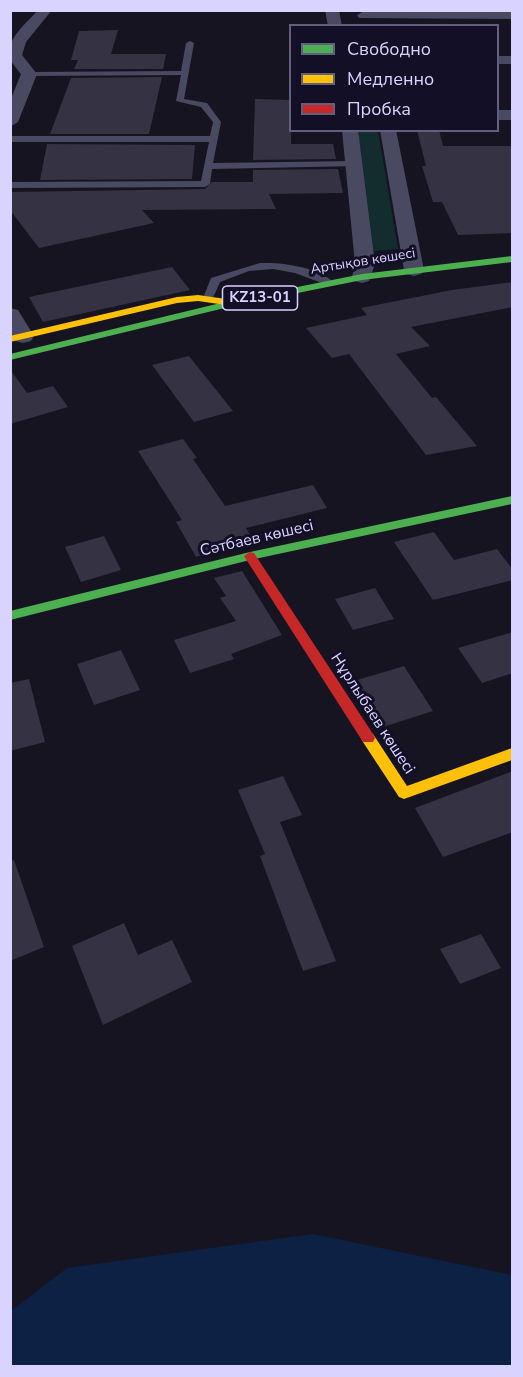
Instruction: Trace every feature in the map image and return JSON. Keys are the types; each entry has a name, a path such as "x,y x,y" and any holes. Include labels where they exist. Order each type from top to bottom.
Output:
{"main road":[{"name":"Артықов көшесі","path":"10,357 233,303 330,283 414,270 513,259"},
{"path":"17,338 177,300 208,298 233,303"},
{"name":"Сәтбаев көшесі","path":"10,616 250,556 513,500"},
{"name":"Нұрлыбаев көшесі","path":"250,556 404,793 513,754"}],"street":[{"path":"10,122 29,74 17,60 15,52 19,41 46,10"},
{"path":"364,17 513,15"},
{"path":"350,132 365,264 362,277"},
{"path":"388,132 414,270"},
{"path":"10,315 17,338"}],"lane":[{"path":"10,185 205,184 217,122 204,105 180,101 190,43"},
{"path":"29,74 185,72"},
{"path":"10,139 214,139"},
{"path":"208,166 354,164"},
{"path":"208,298 215,280 237,271 271,265 298,269 330,283"}],"green space":[{"path":"355,132 378,132 398,249 372,251"}],"water":[{"path":"313,1234 512,1275 512,1366 11,1366 11,1311 67,1268"}],"building":[{"path":"118,30 111,54 166,54 163,69 74,69 78,60 71,60 79,31"},
{"path":"162,77 149,134 50,134 71,78"},
{"path":"255,99 289,100 291,144 333,144 336,159 253,160"},
{"path":"418,132 440,132 443,146 513,146 513,233 458,235 442,202 433,202 422,166 426,166"},
{"path":"47,144 195,145 192,179 40,180"},
{"path":"338,169 343,193 269,194 276,209 142,210 154,223 39,248 10,210 10,192 205,189 212,182 253,182 253,170"},
{"path":"172,267 190,290 43,322 29,297"},
{"path":"513,282 513,307 411,327 430,346 396,354 432,398 436,397 477,446 426,455 349,354 332,358 306,328 367,315 361,308 452,290"},
{"path":"189,356 233,411 194,422 152,365"},
{"path":"10,369 27,393 53,386 68,407 10,424"},
{"path":"183,439 197,458 193,459 225,506 313,485 327,508 246,528 254,541 196,557 176,522 182,520 138,451"},
{"path":"434,532 454,560 497,549 513,570 513,580 433,600 394,542"},
{"path":"104,536 121,570 81,582 65,547"},
{"path":"242,571 282,635 231,654 234,659 190,673 174,640 236,621 220,598 226,596 214,578"},
{"path":"375,588 394,619 353,630 335,599"},
{"path":"513,632 513,673 482,683 458,648"},
{"path":"121,650 140,690 94,705 77,664"},
{"path":"404,666 433,711 383,727 354,681"},
{"path":"29,679 45,742 10,751 10,683"},
{"path":"513,771 513,832 443,857 415,808"},
{"path":"283,776 302,815 280,822 336,961 303,971 260,856 265,854 238,790"},
{"path":"14,860 44,947 10,961 10,861"},
{"path":"124,923 138,955 172,940 192,982 103,1025 72,946"},
{"path":"481,934 501,968 460,984 440,949"}],"traffic: fast":[{"path":"10,357 233,303 362,277 512,259"},
{"path":"10,616 250,556 512,500"}],"traffic: slow":[{"path":"10,339 177,300 198,298 233,303"},
{"path":"368,738 404,793 512,754"}],"traffic: jam":[{"path":"250,556 368,738"}]}
